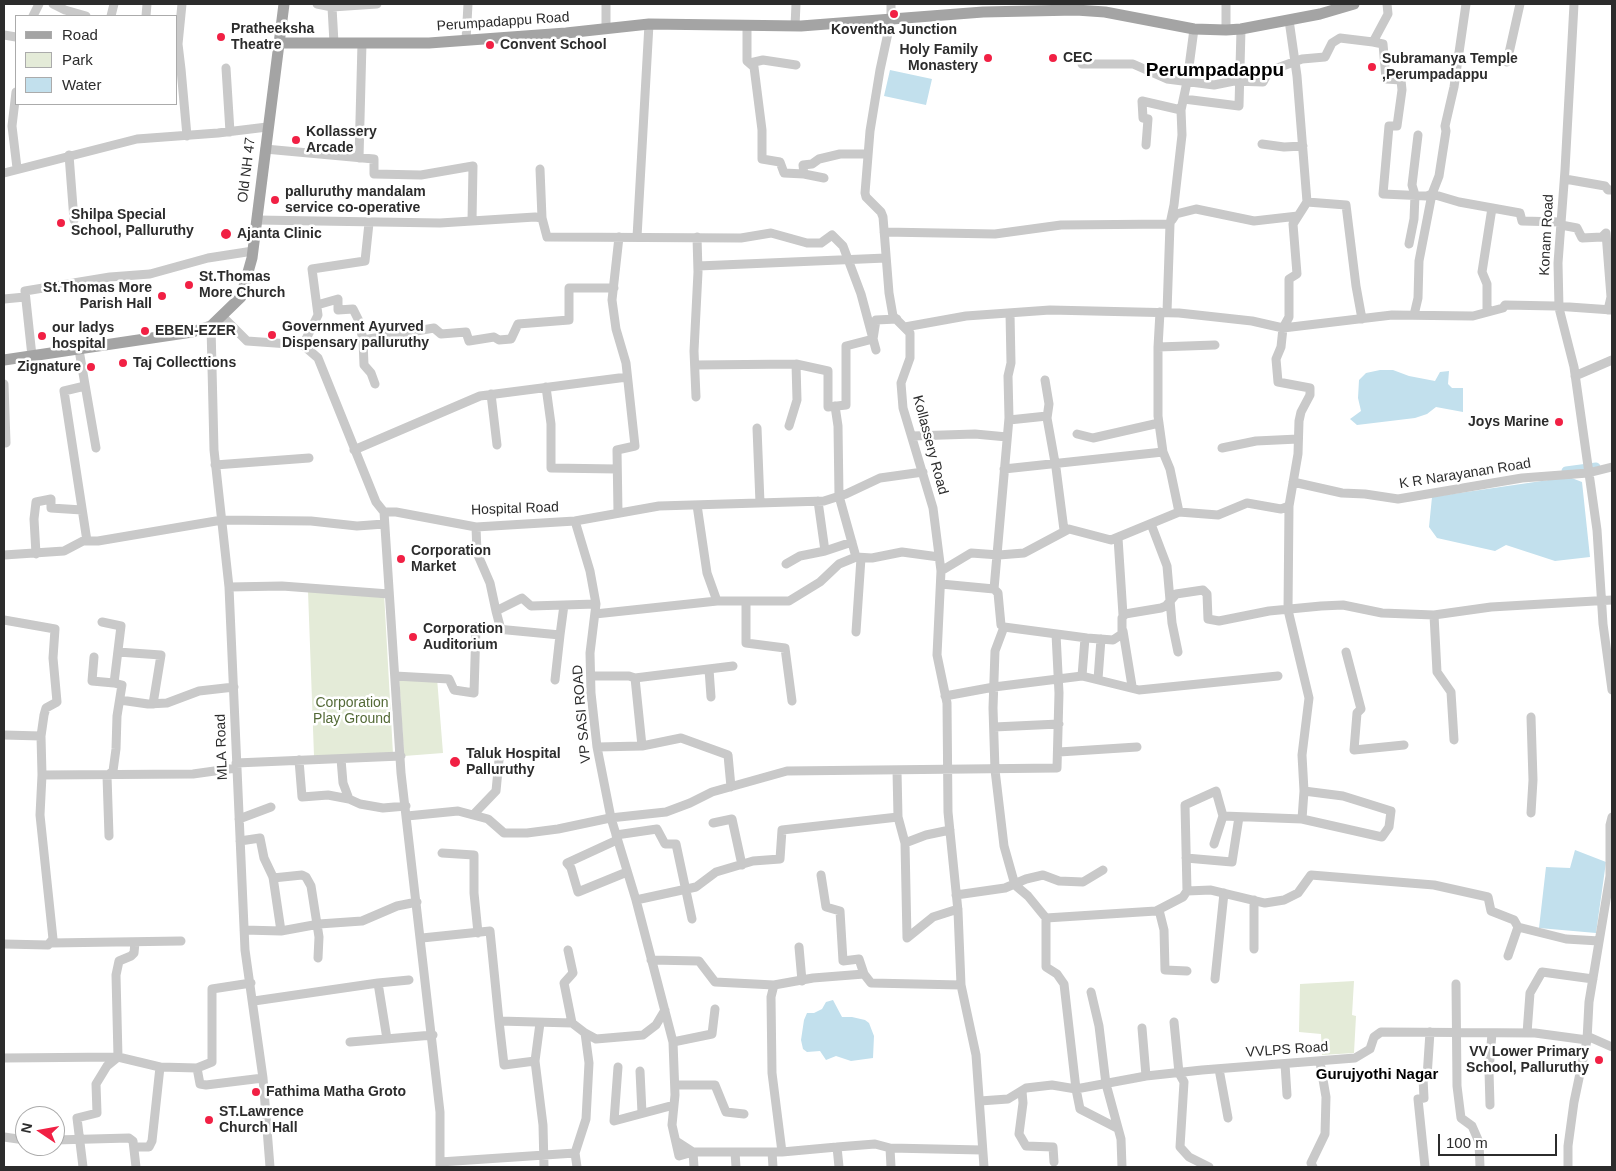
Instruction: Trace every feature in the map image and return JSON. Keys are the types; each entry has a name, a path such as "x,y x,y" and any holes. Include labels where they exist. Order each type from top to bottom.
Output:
{"main road":[{"name":"Old NH 47","path":"4,360 192,332 211,326 241,297 252,251 284,4"},
{"name":"Perumpadappu Road","path":"278,43 429,43 566,33 606,27 649,24 795,26 891,19 973,8 1029,8 1106,12 1194,29 1226,30 1289,20 1354,4"}],"street":[{"path":"53,4 82,15"},
{"path":"178,36 182,4"},
{"path":"316,4 332,7 377,4"},
{"path":"466,40 468,4"},
{"path":"606,4 606,27"},
{"path":"795,26 796,4"},
{"name":"Kollassery Road","path":"891,4 891,19 880,70 867,154 866,197 881,212 889,294 894,316 910,333 910,358 901,383 903,408 933,508 941,571 937,656 945,696 950,830 958,909 961,985 976,1055 984,1167"},
{"path":"1226,4 1226,30"},
{"path":"1373,42 1388,14 1387,4"},
{"path":"1414,315 1418,298 1419,261 1432,194 1439,176 1446,131 1445,126 1454,87 1466,4"},
{"path":"1507,62 1520,4"},
{"name":"Konam Road","path":"1574,4 1565,180 1558,263 1559,308 1575,376 1597,530 1602,601 1612,690"},
{"path":"332,7 334,43"},
{"path":"1289,20 1295,63 1307,202 1293,224 1297,274 1289,279 1289,318 1283,328 1281,347 1276,359 1278,382 1310,388 1310,395 1301,412 1289,506 1288,610 1309,698 1302,755 1304,792 1302,819"},
{"path":"638,237 649,24"},
{"path":"747,25 747,60 754,66 762,130 762,158 780,162 784,173 824,178"},
{"path":"1179,512 1170,469 1163,452 1159,423 1158,347 1164,312 1170,224 1174,206 1181,144 1181,110 1194,29"},
{"path":"1184,99 1239,106 1241,29"},
{"path":"905,328 966,316 1050,310 1164,312 1252,321 1283,328 1392,315 1473,316 1505,305 1610,310 1609,233 1602,237 1582,238 1577,228 1561,223 1522,221 1520,213 1432,194 1383,194 1389,126 1397,126 1402,90 1401,80 1386,79 1383,44 1340,38 1332,43 1325,57 1302,59 1268,71 1263,82 1241,81 1214,84 1187,82 1167,79 1133,64 1082,64"},
{"path":"359,158 362,43"},
{"path":"178,53 187,136"},
{"path":"750,63 763,60 796,65"},
{"path":"226,68 230,132"},
{"path":"15,100 12,126 17,168"},
{"path":"1146,145 1148,119 1142,118 1142,101 1181,110"},
{"path":"4,173 17,168 137,139 187,136 267,127"},
{"path":"1409,244 1414,220 1416,195 1412,185 1418,135"},
{"path":"1262,144 1284,147 1303,146"},
{"path":"265,149 374,159 374,174 421,175 473,166 472,220"},
{"path":"804,174 803,165 812,164 819,159 840,154 867,154"},
{"path":"69,156 74,220"},
{"path":"540,169 542,218 547,237 741,238 771,233 807,243 821,244 832,235 843,246 861,294 876,350"},
{"path":"1565,180 1605,186 1608,190 1612,190"},
{"path":"1307,202 1346,205 1362,319"},
{"path":"1487,312 1488,284 1482,272 1492,208"},
{"path":"1170,224 1176,214 1196,210 1254,221 1298,216"},
{"path":"256,220 369,223 542,218"},
{"path":"304,345 318,315 312,269 365,261 369,223"},
{"path":"884,232 995,234 1060,225 1170,224"},
{"path":"618,513 617,450 635,446 627,377 612,300 619,237"},
{"path":"696,397 697,237"},
{"path":"4,299 110,277 150,274 208,258 252,251"},
{"path":"698,266 886,258"},
{"path":"363,340 434,328 441,334 466,332 470,341 494,337 499,340 511,338 518,324 569,320 569,288 614,288"},
{"path":"25,294 32,356"},
{"path":"317,305 338,299 338,310 353,309 359,321 363,340 364,365 371,374 374,384"},
{"path":"994,589 999,555 1009,420 1010,313"},
{"path":"222,316 247,341 304,345 318,358 376,502 384,512 400,756 433,1034 440,1112 440,1165 575,1153"},
{"path":"873,339 876,320 897,319"},
{"name":"MLA Road","path":"211,326 215,465 229,587 244,930 263,1078 270,1167"},
{"path":"695,365 796,364 828,371 828,407 846,406 846,346 873,339"},
{"path":"1158,347 1215,345"},
{"path":"79,350 96,448"},
{"path":"1575,376 1612,360"},
{"path":"789,426 797,400 796,364"},
{"path":"354,450 480,396 627,377"},
{"path":"1045,380 1049,404 1047,416 1064,530"},
{"path":"4,384 6,444"},
{"path":"85,386 64,391 87,542"},
{"path":"546,387 551,424 551,468 617,469"},
{"path":"491,394 497,445"},
{"path":"835,406 838,426 839,496 852,542 859,558 856,632"},
{"path":"1009,420 1047,416"},
{"path":"1077,434 1093,438 1159,423"},
{"path":"757,428 760,503"},
{"path":"912,436 976,434 1007,437"},
{"path":"1222,448 1256,441 1298,438"},
{"path":"1004,469 1163,452"},
{"path":"215,465 309,458"},
{"name":"K R Narayanan Road","path":"1293,482 1342,493 1398,499 1522,478 1612,467"},
{"name":"Hospital Road","path":"384,512 396,512 476,527 575,520 659,506 818,501 839,496 880,478 923,472"},
{"path":"36,554 34,519 36,502 51,499 51,508 82,510"},
{"path":"818,501 825,551"},
{"path":"941,571 971,553 999,555 1024,553 1034,549 1064,530 1074,529 1104,540 1118,538 1179,512 1218,515 1248,503 1281,509 1289,506"},
{"path":"697,505 707,573 717,601"},
{"path":"4,555 36,554 64,550 87,542 222,520 311,521 357,526 384,524"},
{"name":"VP SASI ROAD","path":"575,520 590,572 595,609 590,653 591,676 597,747 610,818 636,900 673,1042 675,1085 672,1125 679,1156 693,1152"},
{"path":"1151,524 1167,566 1178,652"},
{"path":"476,527 477,553 490,583 501,630"},
{"path":"1118,538 1123,631 1132,686"},
{"path":"786,564 800,556 825,551 852,542"},
{"path":"496,611 522,598 531,606 564,605 595,609 717,601 789,601 820,582 839,564 859,558 872,558 902,552 939,557"},
{"path":"941,584 994,589 998,593 1001,625 1004,627 1101,639 1116,639 1123,631"},
{"path":"229,587 282,586 389,594"},
{"path":"1123,615 1161,608 1166,606 1176,594 1206,591 1208,618 1219,622 1269,611 1343,605 1382,613 1434,615 1491,607 1612,600"},
{"path":"746,601 746,643 785,648 792,701"},
{"path":"555,680 564,605"},
{"path":"1434,615 1437,672 1451,692 1454,740"},
{"path":"4,620 55,630 53,658 57,702 46,708 41,736 42,776 40,815 53,939 51,943"},
{"path":"102,622 121,626 114,684"},
{"path":"1004,627 995,651 994,687 995,770 1004,846 1014,885 1028,896 1046,918 1046,967 1057,974 1064,984 1080,1109 1118,1128"},
{"path":"395,676 450,679 454,690 474,693 476,628 560,635"},
{"path":"407,816 458,811 488,819 504,833 527,833 558,829 610,818 666,812 712,792 787,771 1056,768 1059,752 1059,724 1056,634"},
{"path":"1082,676 1085,638"},
{"path":"1098,679 1101,639"},
{"path":"118,652 162,654 153,704"},
{"path":"1346,652 1360,709 1356,713 1354,750 1404,745"},
{"path":"94,657 92,681 122,685 117,716 113,771 107,776"},
{"path":"591,676 629,676 635,678 733,666"},
{"path":"709,669 711,698"},
{"path":"945,696 994,687 1082,676 1132,686 1139,690 1278,676"},
{"path":"635,678 642,746"},
{"path":"120,700 153,704 167,703 200,691 234,687"},
{"path":"1531,717 1533,780 1531,813"},
{"path":"994,727 1059,724"},
{"path":"4,735 41,736"},
{"path":"597,747 642,746 681,738 728,755 731,786"},
{"path":"1059,752 1137,747"},
{"path":"42,776 193,774 236,766 299,760 400,756"},
{"path":"341,759 343,783 349,798"},
{"path":"299,760 302,797 328,795 349,798 360,804 383,808 406,806"},
{"path":"473,815 496,791 499,760"},
{"path":"897,771 898,817 905,843 907,938 933,917 958,909"},
{"path":"107,776 109,836"},
{"path":"1046,918 1159,910 1183,897 1187,891 1184,805 1216,790 1223,816 1214,844"},
{"path":"1223,816 1302,819 1382,837 1389,827 1391,811 1343,796 1304,792"},
{"path":"239,819 272,807"},
{"path":"636,900 696,887 716,872 753,861 780,859 782,830 898,817"},
{"path":"1186,858 1232,862 1239,817"},
{"path":"1568,1167 1574,1102 1587,1038 1593,980 1610,876 1610,825 1612,817"},
{"path":"712,823 732,819 742,865"},
{"path":"628,872 578,892 571,868 567,863 617,838 657,829 664,844 676,844 692,920"},
{"path":"905,843 926,835 950,830"},
{"path":"240,840 260,838 264,858 273,878 281,931"},
{"path":"442,853 474,856 474,892 478,933"},
{"path":"956,895 1014,885 1026,879 1044,876 1060,881 1083,882 1103,870"},
{"path":"273,878 302,875 306,877 311,886 319,937 318,958"},
{"path":"1187,891 1211,890 1265,903 1284,900 1298,893 1310,875 1434,886 1488,897 1491,911 1514,920 1518,928 1508,956"},
{"path":"821,876 826,907 840,911 843,961 859,959 864,974 871,983 961,985"},
{"path":"1215,978 1224,893"},
{"path":"1254,900 1254,949"},
{"path":"244,930 281,931 362,920 397,906 417,902"},
{"path":"1159,910 1164,930 1165,970 1187,971"},
{"path":"1518,928 1566,939 1599,941"},
{"path":"422,938 490,931 504,1065 535,1061"},
{"path":"4,944 48,945 51,943 181,941"},
{"path":"118,1057 116,975 119,962 134,953 135,942"},
{"path":"799,947 802,981"},
{"path":"568,950 573,973 564,983 572,1023"},
{"path":"652,960 699,962 715,982 774,985 813,978 864,974"},
{"path":"1527,1033 1530,993 1542,972 1593,980"},
{"path":"254,1001 408,980"},
{"path":"4,1058 118,1057 160,1067 197,1068 212,1062 212,989 251,984"},
{"path":"378,984 387,1039"},
{"path":"1456,984 1460,1118 1472,1126 1479,1142 1480,1167"},
{"path":"774,985 771,997 772,1073 782,1152"},
{"path":"1091,992 1099,1026 1106,1084 1121,1139 1122,1167"},
{"path":"673,1042 712,1034 715,1009"},
{"path":"499,1021 572,1023 585,1033 596,1038 643,1035 656,1025 665,1010"},
{"path":"1174,1022 1179,1072 1184,1082 1180,1148 1189,1157 1209,1167"},
{"path":"540,1023 535,1061 543,1125 544,1167"},
{"path":"1142,1028 1146,1076"},
{"name":"VVLPS Road","path":"980,1102 1008,1099 1022,1090 1052,1085 1076,1089 1179,1072 1356,1058 1370,1049 1374,1037 1381,1032 1527,1033 1587,1038 1612,1047"},
{"path":"1425,1167 1418,1099 1424,1098 1423,1078 1427,1077 1430,1032"},
{"path":"1490,1105 1489,1071 1492,1032"},
{"path":"577,1167 575,1153 586,1119 589,1063 585,1033"},
{"path":"350,1042 433,1034"},
{"path":"83,1167 77,1118 97,1114 96,1084 107,1066 118,1057"},
{"path":"1314,1167 1311,1163 1325,1134 1326,1097 1320,1062"},
{"path":"1285,1064 1287,1095"},
{"path":"134,1147 149,1147 152,1142 160,1067"},
{"path":"618,1067 614,1121 674,1105"},
{"path":"197,1068 200,1084 206,1085 263,1078"},
{"path":"1219,1069 1228,1118"},
{"path":"640,1071 642,1113"},
{"path":"675,1085 715,1085 726,1112 744,1114"},
{"path":"1022,1090 1023,1103 1019,1134 1026,1146 1053,1147 1054,1162"},
{"path":"65,1140 129,1138 133,1141 136,1167"},
{"path":"694,1167 693,1152 782,1152 875,1144 890,1148 982,1150"},
{"path":"837,1147 839,1167"},
{"path":"890,1148 891,1167"},
{"path":"735,1152 736,1167"},
{"path":"772,1152 773,1167"}],"green space":[{"name":"Corporation Play Ground","path":"308,591 384,593 393,754 314,756"},
{"path":"399,676 437,678 443,753 404,756"},
{"path":"1354,981 1352,1015 1356,1016 1354,1053 1322,1055 1321,1034 1299,1032 1300,984"}],"water":[{"path":"890,70 932,79 926,105 884,96"},
{"path":"1393,370 1409,376 1435,381 1440,372 1449,371 1448,384 1452,388 1463,388 1463,412 1436,407 1427,414 1415,418 1357,425 1350,419 1361,411 1358,398 1359,380 1366,373"},
{"path":"1569,477 1582,482 1590,557 1555,561 1506,545 1495,551 1437,538 1429,527 1432,497"},
{"path":"1575,850 1606,862 1596,933 1539,928 1546,867 1570,868"},
{"path":"833,1000 842,1017 852,1017 869,1023 874,1036 873,1058 851,1061 836,1056 826,1060 820,1051 807,1052 803,1049 801,1040 807,1013 814,1013 822,1009 826,1002"}],"waterway":[{"path":"1566,471 1596,467"}],"place":[{"name":"Koventha Junction","path":"894,14"},
{"name":"Pratheeksha Theatre","path":"221,37"},
{"name":"Convent School","path":"490,45"},
{"name":"Holy Family Monastery","path":"988,58"},
{"name":"CEC","path":"1053,58"},
{"name":"Subramanya Temple ,Perumpadappu","path":"1372,67"},
{"name":"Kollassery Arcade","path":"296,140"},
{"name":"palluruthy mandalam service co-operative","path":"275,200"},
{"name":"Shilpa Special School, Palluruthy","path":"61,223"},
{"name":"Ajanta Clinic","path":"226,234"},
{"name":"St.Thomas More Church","path":"189,285"},
{"name":"St.Thomas More Parish Hall","path":"162,296"},
{"name":"EBEN-EZER","path":"145,331"},
{"name":"Government Ayurved Dispensary palluruthy","path":"272,335"},
{"name":"our ladys hospital","path":"42,336"},
{"name":"Taj Collecttions","path":"123,363"},
{"name":"Zignature","path":"91,367"},
{"name":"Joys Marine","path":"1559,422"},
{"name":"Corporation Market","path":"401,559"},
{"name":"Corporation Auditorium","path":"413,637"},
{"name":"Taluk Hospital Palluruthy","path":"455,762"},
{"name":"VV Lower Primary School, Palluruthy","path":"1599,1060"},
{"name":"Fathima Matha Groto","path":"256,1092"},
{"name":"ST.Lawrence Church Hall","path":"209,1120"}],"district":[{"name":"Perumpadappu","path":"1215,71"},
{"name":"Gurujyothi Nagar","path":"1377,1075"}]}
